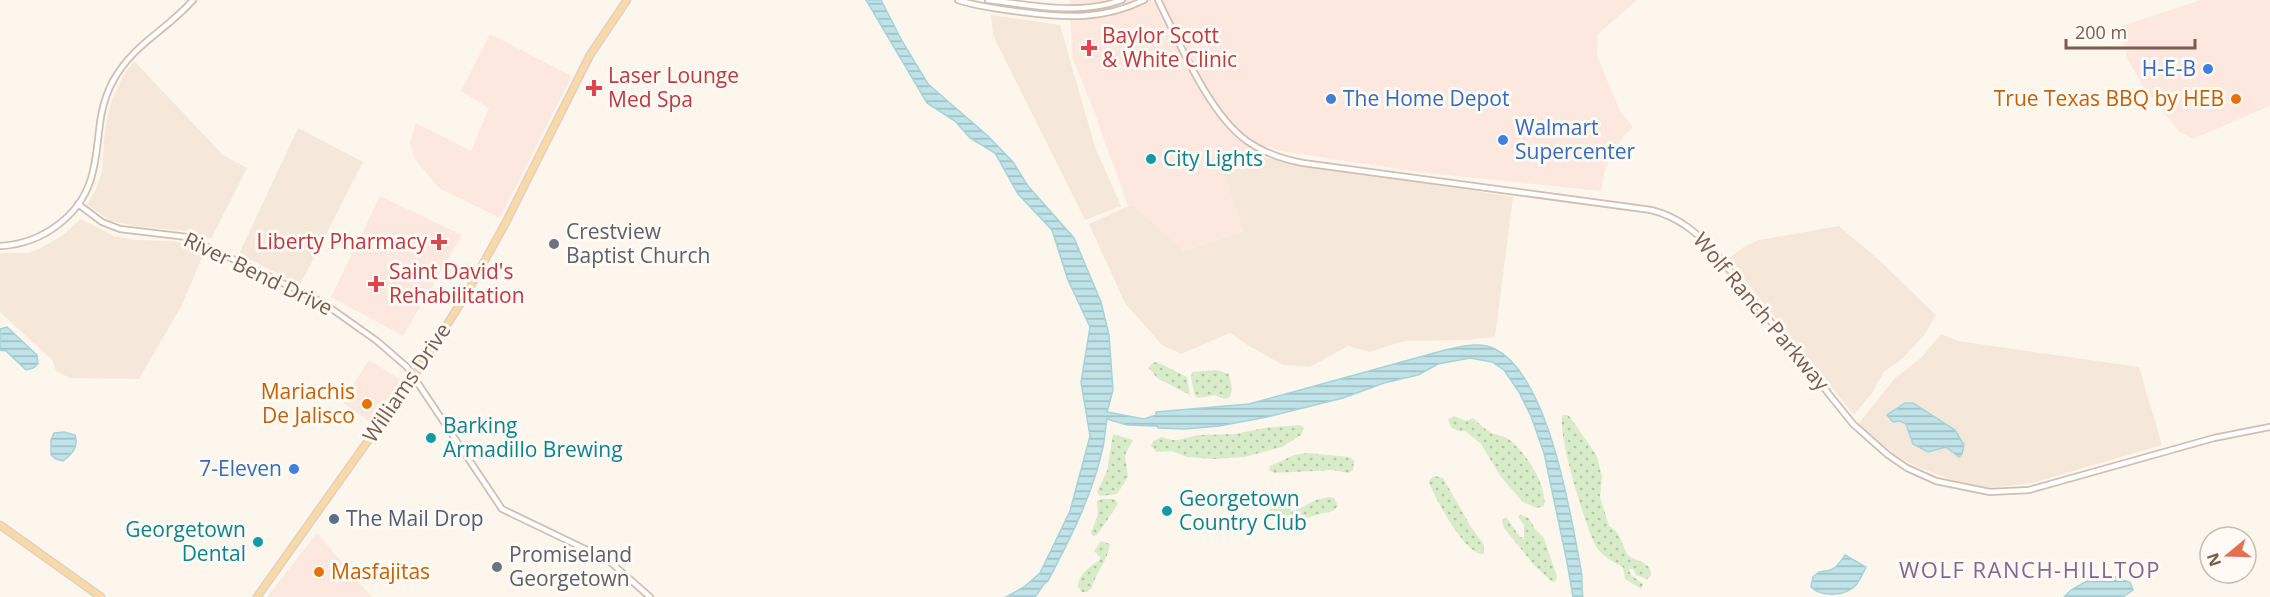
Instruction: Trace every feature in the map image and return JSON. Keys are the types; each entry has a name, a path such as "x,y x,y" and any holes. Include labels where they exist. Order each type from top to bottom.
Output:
{"main road":[{"name":"Williams Drive","path":"257,597 414,376 480,270 590,55 627,0"},
{"path":"0,525 101,597"}],"street":[{"path":"0,246 29,241 49,232 78,204 93,172 100,117 114,80 140,45 178,16 193,0"},
{"path":"958,0 989,8 1072,18 1108,13 1144,0"},
{"path":"987,0 1072,9 1094,7 1122,0"},
{"name":"Wolf Ranch Parkway","path":"1158,0 1216,109 1229,126 1246,141 1272,155 1303,163 1643,209 1659,212 1678,220 1702,237 1853,424 1888,455 1908,468 1936,481 1989,492 2029,490 2214,438 2270,427"},
{"name":"River Bend Drive","path":"78,204 102,222 120,229 187,237 322,302 377,341 414,376 502,509 609,560 650,597"}],"shaded area":[{"path":"1070,0 1151,0 1153,3 1158,0 1637,0 1598,34 1597,56 1620,111 1633,127 1610,156 1601,191 1418,172 1281,151 1266,146 1221,167 1243,231 1184,251 1133,204 1128,206 1072,57"},
{"path":"2201,0 2270,0 2270,106 2193,139 2179,131 2145,90 2128,60 2119,27"},
{"path":"991,15 1060,25 1095,147 1121,206 1085,220 993,35"},
{"path":"490,34 572,76 500,218 439,188 418,163 410,142 416,123 471,151 489,108 461,91"},
{"path":"134,61 223,155 247,168 211,239 186,231 134,226 111,221 87,205 97,187 102,171 105,128 111,102 123,76"},
{"path":"298,128 363,162 300,285 239,254"},
{"path":"1249,155 1513,197 1495,337 1404,341 1369,352 1348,346 1310,367 1283,365 1230,333 1181,354 1162,345 1125,303 1089,224 1133,204 1184,251 1243,231 1221,167"},
{"path":"380,196 462,235 403,336 331,297"},
{"path":"81,219 114,236 135,240 172,241 186,244 204,253 182,305 139,379 70,378 56,371 53,361 0,312 0,253 28,253 41,248 63,235"},
{"path":"1839,226 1880,261 1936,315 1925,334 1903,358 1884,372 1871,394 1854,415 1728,259 1745,246 1759,240"},
{"path":"1941,334 1958,341 2139,367 2162,445 2032,483 1990,488 1953,480 1917,467 1898,457 1856,427 1894,379 1922,357"},
{"path":"369,360 401,380 371,423 342,402"},
{"path":"317,533 372,597 267,597"}],"green space":[{"path":"1157,362 1187,377 1190,395 1157,378 1149,368 1152,363"},
{"path":"1217,370 1229,374 1232,389 1230,397 1224,399 1215,395 1199,398 1195,396 1192,372"},
{"path":"1563,415 1570,417 1597,456 1602,477 1600,497 1609,526 1619,535 1628,555 1647,565 1651,571 1651,576 1647,579 1636,575 1633,569 1629,569 1631,575 1643,584 1641,589 1625,579 1623,567 1603,554 1592,539 1568,459 1562,424"},
{"path":"1454,416 1466,421 1473,418 1488,431 1507,438 1516,445 1539,479 1544,506 1537,508 1523,502 1501,477 1481,444 1465,431 1458,431 1451,427 1448,419"},
{"path":"1300,425 1304,428 1301,435 1282,447 1244,457 1213,459 1187,457 1172,451 1157,452 1151,446 1153,441 1162,437 1178,440 1198,435 1235,434 1264,428"},
{"path":"1113,434 1133,440 1125,455 1128,477 1117,494 1100,496 1097,492 1107,471"},
{"path":"1308,453 1350,457 1354,461 1353,470 1349,473 1333,470 1274,473 1269,470 1270,466 1294,455"},
{"path":"1435,476 1443,478 1484,545 1484,554 1468,546 1452,525 1429,483 1430,479"},
{"path":"1334,498 1338,506 1333,510 1312,516 1285,529 1279,528 1276,522 1280,512 1272,513 1269,510 1279,504 1294,511 1316,500"},
{"path":"1115,499 1118,504 1097,535 1093,536 1091,533 1098,514 1097,501"},
{"path":"1520,514 1529,518 1544,538 1557,577 1555,582 1534,565 1504,528 1502,521 1506,517 1520,537 1524,538 1524,525 1518,517"},
{"path":"1101,541 1110,544 1107,556 1092,588 1087,592 1082,592 1078,587 1080,579 1100,560 1094,551"}],"water":[{"path":"866,0 881,0 928,84 988,136 1013,162 1028,186 1074,238 1101,302 1109,335 1113,390 1107,412 1144,419 1156,415 1156,412 1249,404 1445,350 1470,345 1483,345 1495,349 1514,364 1530,387 1543,416 1564,483 1582,574 1583,597 1573,597 1544,453 1531,416 1504,370 1492,362 1470,358 1438,364 1418,375 1384,383 1343,398 1219,426 1185,429 1158,428 1157,424 1156,426 1127,425 1107,419 1099,465 1087,499 1048,581 1035,597 1006,597 1024,587 1040,573 1070,511 1090,436 1081,382 1090,327 1068,280 1052,230 1018,194 995,153 970,138 955,121 927,103"},
{"path":"7,327 37,355 38,364 33,368 26,370 6,351 0,350 0,329"},
{"path":"1905,403 1913,403 1955,430 1964,445 1962,454 1959,457 1946,447 1928,452 1913,444 1906,424 1900,421 1893,422 1887,415"},
{"path":"64,432 75,435 76,443 72,453 63,461 51,455 51,440 54,433"},
{"path":"1845,555 1866,567 1856,585 1840,594 1821,593 1811,587 1813,577 1819,572 1835,568"},
{"path":"2097,575 2130,582 2133,590 2123,597 2064,597 2071,590"}],"place":[{"name":"Baylor Scott & White Clinic","path":"1089,48"},
{"name":"H-E-B","path":"2208,69"},
{"name":"Laser Lounge Med Spa","path":"594,88"},
{"name":"The Home Depot","path":"1331,99"},
{"name":"True Texas BBQ by HEB","path":"2236,99"},
{"name":"Walmart Supercenter","path":"1503,140"},
{"name":"City Lights","path":"1151,159"},
{"name":"Liberty Pharmacy","path":"439,242"},
{"name":"Crestview Baptist Church","path":"554,244"},
{"name":"Saint David's Rehabilitation","path":"376,284"},
{"name":"Mariachis De Jalisco","path":"367,404"},
{"name":"Barking Armadillo Brewing","path":"431,438"},
{"name":"7-Eleven","path":"294,469"},
{"name":"Georgetown Country Club","path":"1167,511"},
{"name":"The Mail Drop","path":"334,519"},
{"name":"Georgetown Dental","path":"258,542"},
{"name":"Promiseland Georgetown","path":"497,567"},
{"name":"Masfajitas","path":"319,572"}],"district":[{"name":"WOLF RANCH-HILLTOP","path":"2030,570"}]}
